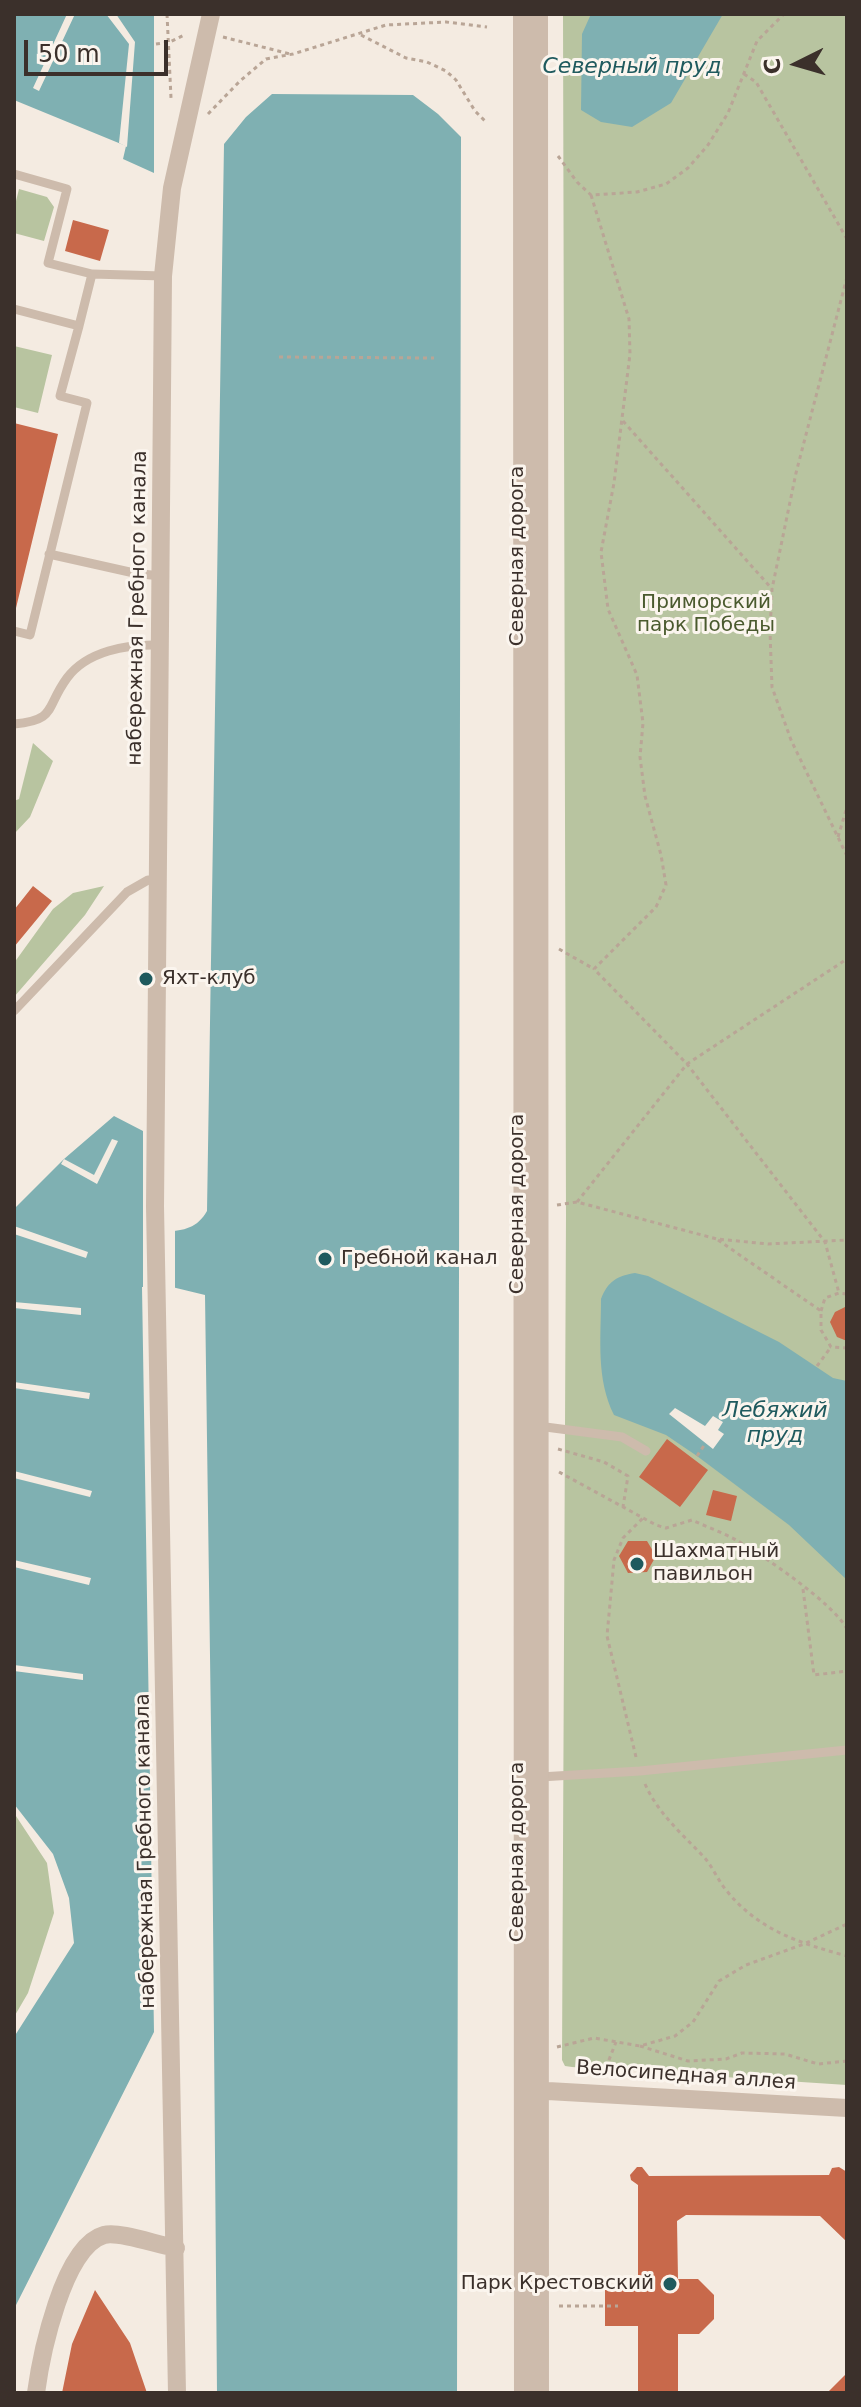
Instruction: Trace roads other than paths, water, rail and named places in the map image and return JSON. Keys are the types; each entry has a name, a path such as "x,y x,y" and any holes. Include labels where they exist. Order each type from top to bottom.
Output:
{"street":[{"name":"набережная Гребного канала","path":"177,2393 155,1206 163,276 172,188 211,14"},
{"name":"Северная дорога","path":"522,14 531,1426"},
{"name":"Северная дорога","path":"539,14 531,1777 532,2090 540,2393"},
{"name":"Северная дорога","path":"523,2393 532,2090"},
{"name":"Велосипедная аллея","path":"532,2090 847,2108"},
{"path":"36,2393 50,2327 72,2270 86,2245 102,2235 117,2234 176,2248"}],"lane":[{"path":"14,174 67,189 48,263 92,274 163,276"},
{"path":"14,631 30,635 87,403 60,396 92,274"},
{"path":"14,309 79,326"},
{"path":"49,554 160,576"},
{"path":"14,724 35,722 47,715 68,677 84,662 125,647 159,645"},
{"path":"14,1011 127,892 148,880 157,880"},
{"path":"531,1426 622,1437 646,1451"},
{"path":"531,1777 640,1771 847,1750"}],"water":[{"path":"14,14 154,14 154,173 123,159 126,146 14,100"},
{"name":"Северный пруд","path":"591,14 723,14 671,103 632,127 601,122 581,110 582,34"},
{"name":"Гребной канал","path":"272,94 413,95 461,137 457,2393 217,2393 205,1295 172,1287 142,1287 154,2032 14,2309 14,2037 74,1943 69,1898 53,1854 14,1804 14,1209 64,1159 114,1116 143,1131 143,1230 187,1228 195,1225 207,1211 224,144 246,117"},
{"name":"Лебяжий пруд","path":"635,1273 648,1276 779,1342 833,1378 847,1381 847,1580 789,1525 697,1456 666,1435 614,1415 602,1373 601,1299 614,1280"}],"place":[{"name":"Яхт-клуб","path":"146,979"},
{"name":"Гребной канал","path":"325,1259"},
{"name":"Шахматный павильон","path":"637,1564"},
{"name":"Парк Крестовский","path":"670,2284"}],"park label":[{"name":"Приморский парк Победы","path":"706,614"}]}
